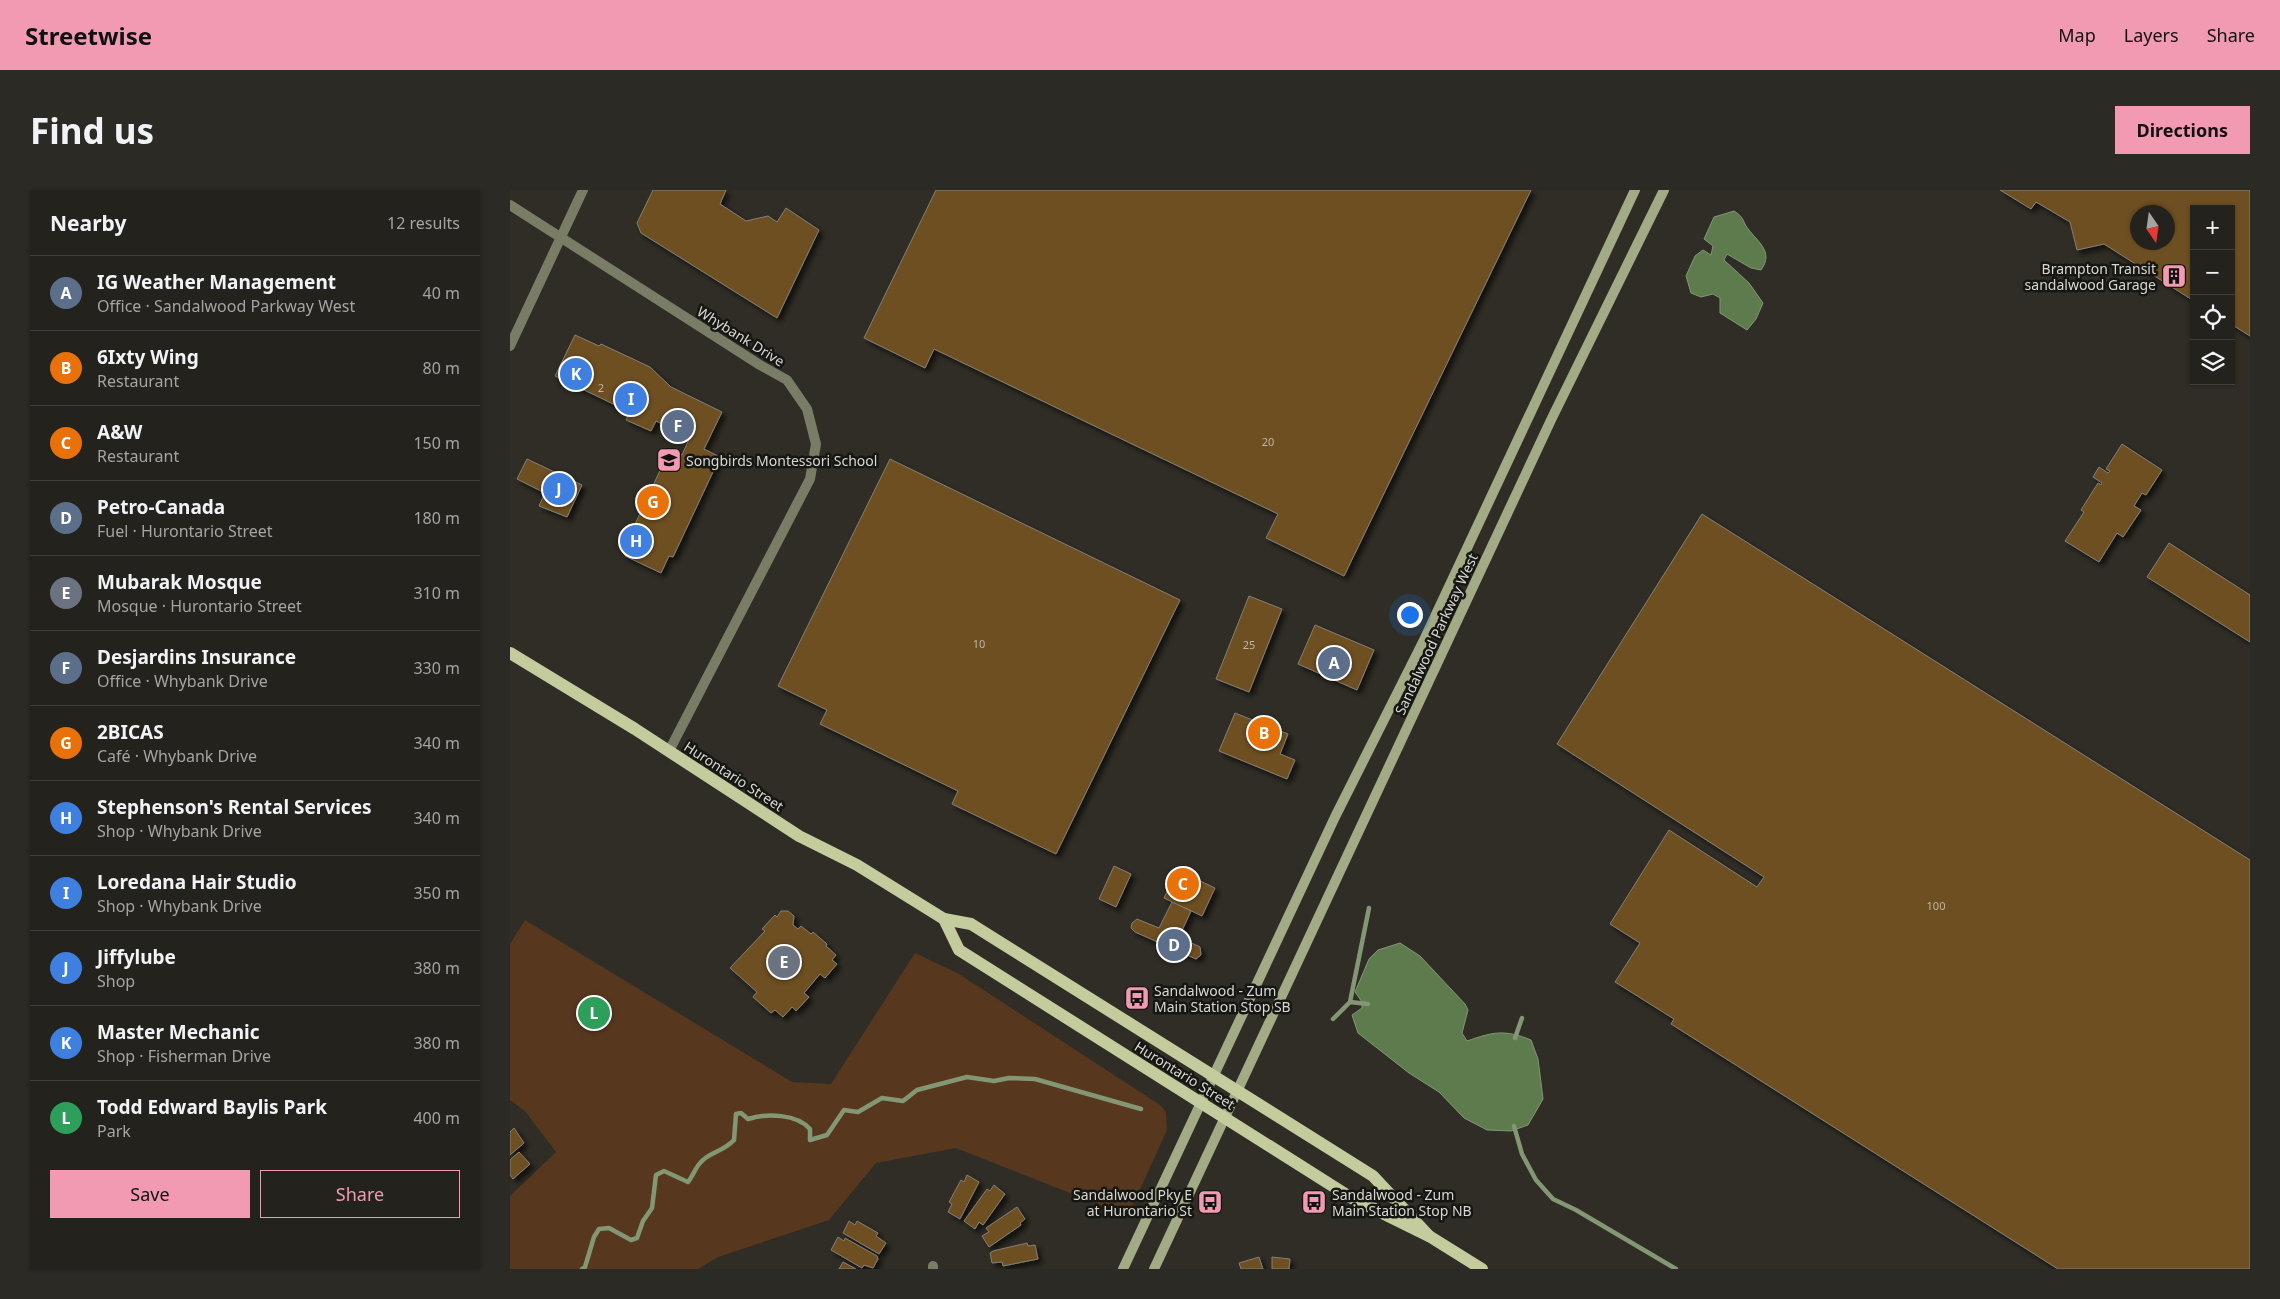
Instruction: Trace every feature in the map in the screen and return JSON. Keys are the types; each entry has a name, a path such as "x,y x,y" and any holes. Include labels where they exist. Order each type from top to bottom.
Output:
{"main road":[{"name":"Sandalwood Parkway West","path":"1123,1269 1335,817 1423,642 1635,190"},
{"name":"Sandalwood Parkway West","path":"1154,1269 1551,420 1664,190"},
{"name":"Hurontario Street","path":"510,653 596,704 798,836 857,865 944,919 971,924 1372,1176 1429,1236"},
{"name":"Hurontario Street","path":"944,919 959,950 1350,1197 1429,1236 1482,1269"}],"street":[{"path":"510,346 583,190"},
{"name":"Whybank Drive","path":"510,205 760,365 787,380 807,409 816,444 810,479 669,751"}],"shaded area":[{"path":"1734,211 1742,217 1746,226 1762,246 1766,257 1761,270 1751,268 1727,254 1724,260 1749,283 1763,303 1756,319 1747,330 1720,313 1720,298 1713,294 1701,297 1691,293 1686,276 1695,256 1703,250 1711,255 1713,246 1704,239 1714,217"},
{"path":"525,920 792,1082 831,1084 915,953 959,974 1160,1105 1166,1112 1167,1130 1128,1216 956,1148 876,1163 829,1220 718,1257 698,1269 510,1269 510,1196 556,1152 525,1111 510,1100 510,944"},
{"path":"1400,943 1420,956 1465,1004 1468,1010 1462,1033 1467,1041 1499,1033 1513,1034 1531,1040 1538,1059 1543,1099 1528,1125 1511,1131 1487,1130 1464,1118 1439,1092 1409,1073 1358,1033 1352,1015 1362,1008 1362,1002 1355,992 1369,959 1378,950"}],"building":[{"path":"653,190 726,190 720,204 746,221 768,216 777,222 786,208 819,230 777,318 641,233 637,223"},
{"path":"936,190 1531,190 1344,576 1266,538 1278,514 934,349 925,368 864,338"},
{"name":"Brampton Transit sandalwood Garage","path":"2000,190 2250,190 2250,336 2235,327 2235,205 2190,205 2190,298 2104,244 2077,250 2070,222 2036,202 2031,209"},
{"path":"575,335 599,346 601,344 650,367 671,387 722,412 704,449 720,457 673,557 669,556 661,573 625,556 624,548 670,449 682,455 690,437 656,421 651,431 626,420 630,412 555,376"},
{"path":"2122,444 2162,470 2146,495 2142,493 2134,506 2141,510 2123,537 2117,533 2099,562 2065,541 2084,512 2081,510 2098,483 2101,485 2102,483 2093,477 2099,467 2108,473 2110,471 2106,469"},
{"path":"527,459 582,485 567,517 539,506 545,493 517,479"},
{"path":"890,459 1180,600 1056,854 952,804 958,791 820,724 827,710 778,686"},
{"path":"1702,514 2250,860 2250,1269 2058,1269 1671,1024 1674,1019 1615,982 1640,943 1610,924 1669,830 1757,887 1764,877 1557,744"},
{"path":"2169,543 2250,595 2250,642 2147,577"},
{"path":"1249,596 1282,609 1249,692 1216,679"},
{"path":"1315,625 1374,650 1357,690 1298,664"},
{"path":"1235,713 1288,734 1280,754 1295,760 1287,779 1219,751"},
{"path":"1114,866 1131,874 1116,907 1099,899"},
{"path":"1177,870 1215,888 1202,916 1164,898"},
{"path":"1172,902 1191,911 1179,937 1200,947 1201,955 1196,959 1135,932 1131,928 1132,923 1137,919 1159,928"},
{"path":"781,911 788,911 794,916 793,925 798,929 801,926 811,934 813,932 827,944 826,946 836,955 832,960 837,964 825,978 820,974 804,993 809,997 796,1011 792,1007 783,1017 775,1010 771,1013 753,997 757,992 730,968 765,931 762,929 775,915 777,917"},
{"path":"514,1128 524,1143 510,1155 510,1132"},
{"path":"519,1152 530,1164 513,1179 510,1175 510,1160"},
{"path":"967,1175 979,1182 960,1219 948,1212 952,1204 949,1202 961,1180 964,1182"},
{"path":"994,1185 1005,1194 983,1225 979,1222 975,1229 964,1221 987,1189 990,1191"},
{"path":"1017,1207 1025,1219 1020,1223 1021,1225 989,1247 982,1236 989,1232 986,1228"},
{"path":"849,1221 855,1225 857,1221 878,1233 876,1236 886,1243 879,1254 843,1233"},
{"path":"838,1237 844,1241 845,1238 877,1256 878,1259 873,1268 864,1265 862,1268 831,1250"},
{"path":"1027,1243 1028,1246 1035,1245 1038,1259 1003,1266 1002,1262 992,1263 990,1253 993,1251"},
{"path":"1259,1257 1263,1269 1241,1269 1239,1263"},
{"path":"1272,1257 1290,1259 1289,1269 1272,1269"},
{"path":"843,1262 856,1269 839,1269"}],"waterway":[{"path":"1350,1002 1369,908"},
{"path":"1333,1019 1350,1002 1368,1004"},
{"path":"1515,1038 1522,1018"},
{"path":"582,1269 585,1267 594,1237 599,1229 609,1228 631,1240 637,1238 643,1221 652,1208 656,1175 664,1171 688,1182 704,1159 734,1140 736,1114 741,1113 748,1119 764,1116 781,1116 798,1120 810,1129 810,1140 827,1135 844,1110 858,1112 882,1098 903,1101 917,1090 967,1077 994,1081 1009,1078 1035,1079 1141,1109"},
{"path":"1514,1126 1522,1154 1536,1180 1553,1199 1576,1210 1676,1269"}],"place":[{"name":"Brampton Transit sandalwood Garage","path":"2174,276"},
{"name":"Master Mechanic","path":"576,374"},
{"name":"Loredana Hair Studio","path":"631,399"},
{"name":"Desjardins Insurance","path":"678,426"},
{"name":"Songbirds Montessori School","path":"669,460"},
{"name":"Jiffylube","path":"559,489"},
{"name":"2BICAS","path":"653,502"},
{"name":"Stephenson's Rental Services","path":"636,541"},
{"name":"IG Weather Management","path":"1334,663"},
{"name":"6Ixty Wing","path":"1264,733"},
{"name":"A&W","path":"1183,884"},
{"name":"Petro-Canada","path":"1174,945"},
{"name":"Mubarak Mosque","path":"784,962"},
{"name":"Sandalwood - Zum Main Station Stop SB","path":"1137,998"},
{"name":"Todd Edward Baylis Park","path":"594,1013"},
{"name":"Sandalwood Pky E at Hurontario St","path":"1210,1202"},
{"name":"Sandalwood - Zum Main Station Stop NB","path":"1314,1202"}]}
